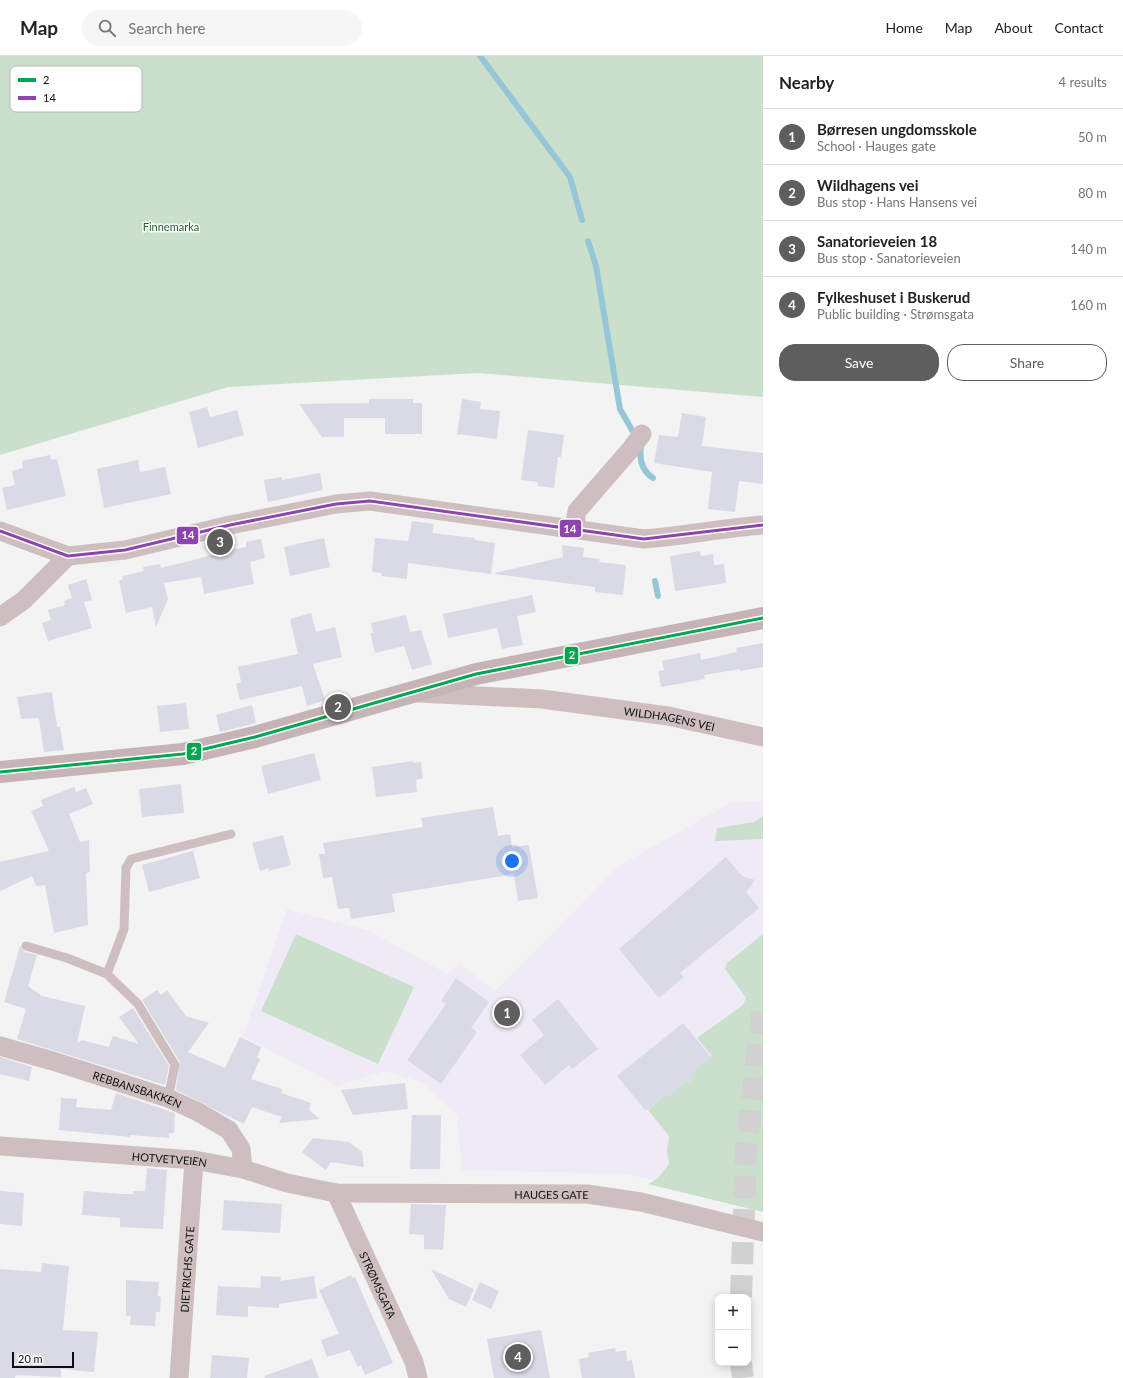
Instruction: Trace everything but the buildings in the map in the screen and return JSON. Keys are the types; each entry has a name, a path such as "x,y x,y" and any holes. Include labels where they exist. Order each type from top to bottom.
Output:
{"main road":[{"path":"0,772 183,754 255,737 476,674 763,618"}],"street":[{"path":"574,529 577,511 642,434"},
{"path":"0,531 68,556 125,550 237,524 336,504 370,501 644,539 682,536 763,524"},
{"path":"0,617 24,600 68,556"},
{"name":"WILDHAGENS VEI","path":"407,693 542,699 668,716 763,737"},
{"name":"REBBANSBAKKEN","path":"0,1046 56,1062 168,1098 229,1130 241,1149 243,1168"},
{"name":"HOTVETVEIEN","path":"0,1146 194,1160 243,1168 287,1183 336,1193"},
{"name":"DIETRICHS GATE","path":"179,1378 194,1160"},
{"name":"HAUGES GATE","path":"336,1193 587,1194 615,1197 763,1232"},
{"name":"STRØMSGATA","path":"336,1193 414,1362 418,1378"}],"lane":[{"path":"106,974 124,929 126,868 131,859 231,834"},
{"path":"26,946 67,958 106,974 138,1004 175,1065 168,1098"}],"shaded area":[{"path":"763,801 763,1207 629,1174 462,1170 457,1115 423,1083 385,1071 337,1086 243,1036 287,909 370,931 447,974 459,963 495,991 619,866 730,803"}],"green space":[{"name":"Finnemarka","path":"0,56 763,56 763,397 478,373 228,387 0,455"},
{"path":"763,816 763,839 715,841 717,828 754,822"},
{"path":"296,934 414,987 378,1064 261,1011"},
{"path":"763,934 763,1212 648,1184 658,1178 669,1164 667,1152 669,1136 648,1110 666,1094 668,1096 685,1082 690,1082 692,1078 690,1074 712,1056 697,1038 743,1005 746,998 725,969 727,963"}],"waterway":[{"path":"480,56 570,177 582,220"},
{"path":"588,241 596,266 620,409 632,430"},
{"path":"641,446 640,456 642,464 646,472 653,478"},
{"path":"655,581 658,596"}],"tunnel":[{"path":"741,1294 746,1149 763,1005"},
{"path":"741,1366 743,1378"}],"transit line":[{"name":"14","path":"0,531 68,556 125,550 230,525 336,504 370,501 644,539 763,525"},
{"name":"2","path":"0,772 183,754 255,737 476,674 763,618"}],"place":[{"name":"Sanatorieveien 18","path":"220,542"},
{"name":"Wildhagens vei","path":"338,707"},
{"name":"Børresen ungdomsskole","path":"507,1013"},
{"name":"Fylkeshuset i Buskerud","path":"518,1357"}]}
